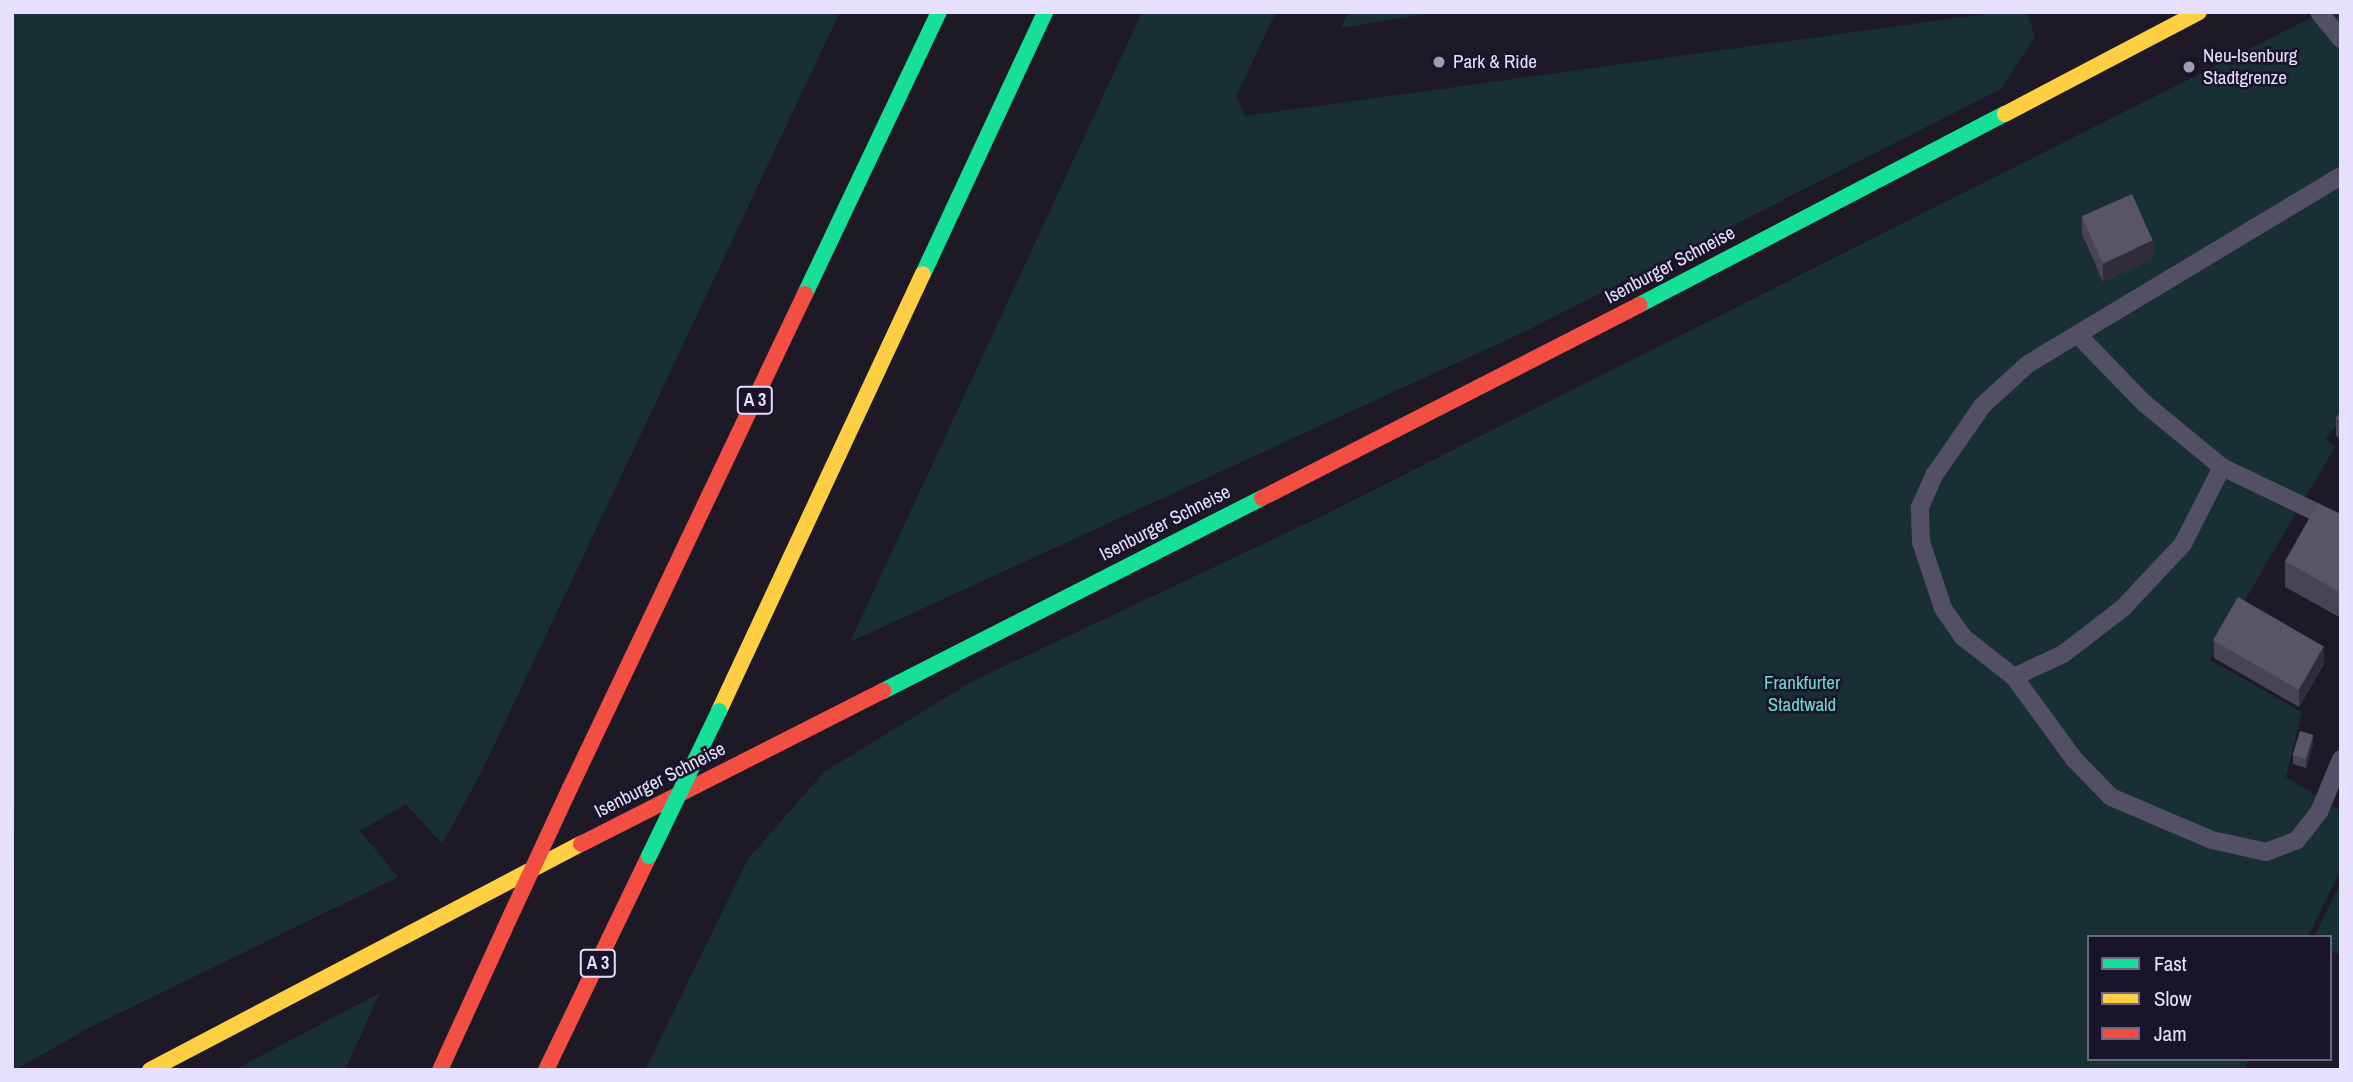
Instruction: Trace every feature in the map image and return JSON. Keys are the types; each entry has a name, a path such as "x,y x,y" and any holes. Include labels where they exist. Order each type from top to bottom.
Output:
{"main road":[{"name":"A 3","path":"440,1070 570,788 939,12"},
{"name":"A 3","path":"546,1070 719,711 1045,12"},
{"name":"Isenburger Schneise","path":"150,1070 441,915 1513,371 2199,12"}],"lane":[{"path":"2319,12 2341,39"},
{"path":"2341,176 2028,363 1982,406 1936,474 1920,507 1921,542 1943,608 1963,637 2014,677 2074,759 2111,797 2211,840 2266,852 2297,840 2319,813 2341,759"},
{"path":"2078,335 2144,403 2222,467 2341,524"},
{"path":"2014,677 2063,654 2123,608 2183,544 2222,467"}],"green space":[{"path":"12,12 840,12 482,771 442,844 406,804 360,831 398,877 87,1029 15,1070"},
{"path":"1142,12 1276,12 1237,95 1245,116 1998,12 2027,12 2035,37 2001,89 1524,332 850,642"},
{"path":"1348,12 1439,12 1341,28"},
{"name":"Frankfurter Stadtwald","path":"2322,12 2341,12 2341,420 2326,438 2335,447 2210,660 2302,712 2286,777 2341,811 2341,869 2309,935 2087,935 2087,1061 2248,1061 2244,1070 645,1070 748,859 824,772 971,682 1322,516"},
{"path":"2341,882 2341,956 2332,951 2332,935 2315,935"},
{"path":"380,993 345,1070 234,1070 349,1009"}],"building":[{"path":"2132,194 2153,241 2102,263 2082,216"},
{"path":"2318,503 2341,516 2341,593 2285,561"},
{"path":"2238,597 2324,646 2299,690 2213,640"},
{"path":"2300,731 2313,735 2306,759 2293,755"}],"traffic: fast":[{"path":"805,294 939,12"},
{"path":"923,274 1045,12"},
{"path":"1639,305 2005,114"},
{"path":"883,691 1262,498"},
{"path":"649,856 719,711"}],"traffic: slow":[{"path":"2005,114 2199,12"},
{"path":"719,711 923,274"},
{"path":"150,1070 581,844"}],"traffic: jam":[{"path":"570,788 805,294"},
{"path":"1262,498 1639,305"},
{"path":"581,844 883,691"},
{"path":"504,930 570,788"},
{"path":"546,1070 649,856"},
{"path":"440,1070 504,930"}],"place":[{"name":"Park & Ride","path":"1439,62"},
{"name":"Neu-Isenburg Stadtgrenze","path":"2189,67"}]}
